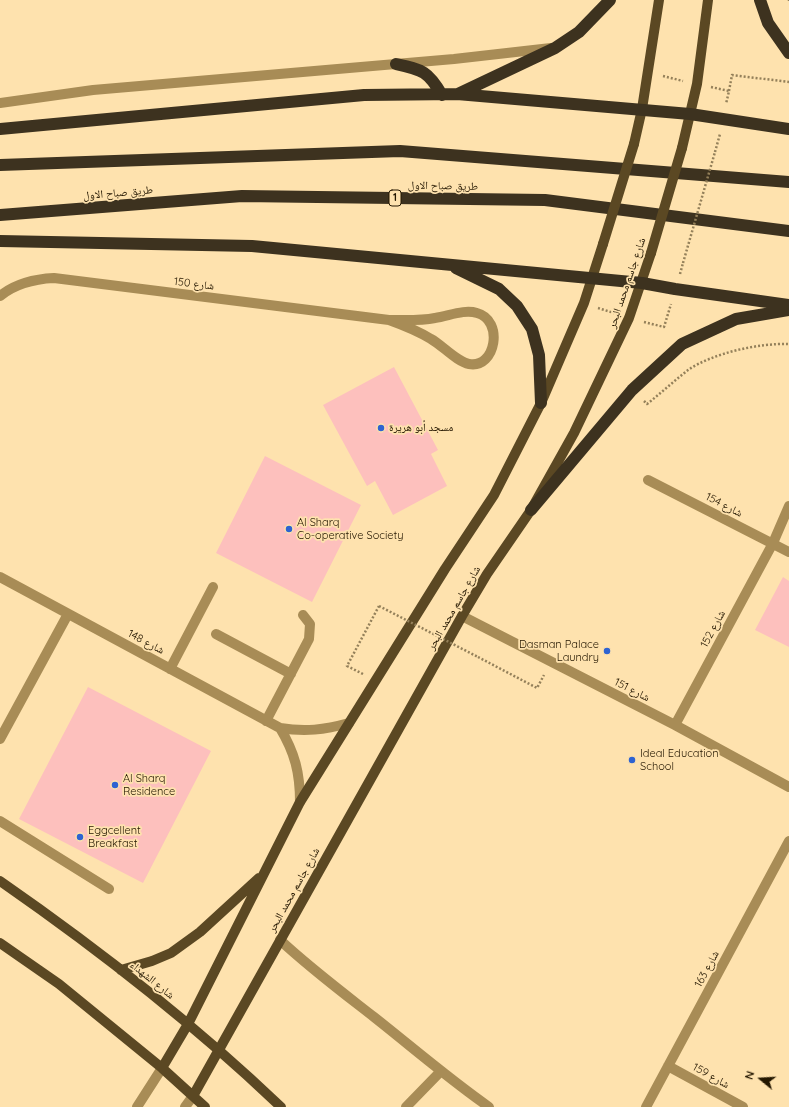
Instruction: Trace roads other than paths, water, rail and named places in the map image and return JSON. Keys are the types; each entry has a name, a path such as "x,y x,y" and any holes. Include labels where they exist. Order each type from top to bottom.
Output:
{"highway":[{"path":"456,94 554,48 579,32 610,0"},
{"path":"760,0 768,24 789,53"},
{"path":"396,64 425,72 433,80 442,95"},
{"path":"0,129 364,95 456,94 690,114 789,129"},
{"path":"0,165 400,151 789,182"},
{"name":"طريق صباح الاول","path":"0,215 242,196 545,200 789,231"},
{"path":"0,241 252,246 642,283 789,305"},
{"path":"450,264 499,289 517,306 532,329 539,355 541,403"},
{"path":"531,510 632,390 682,344 736,319 789,310"}],"main road":[{"path":"162,1068 188,1024 300,802 445,569 494,495 541,403 584,303 634,144 642,109 659,0"},
{"name":"شارع جاسم محمد البحر","path":"193,1096 462,616 487,574 531,510 574,433 626,325 642,283 682,148 696,84 708,0"},
{"path":"121,970 152,961 171,953 200,932 264,873"},
{"name":"شارع الشهداء","path":"0,880 121,970 188,1024 281,1107"},
{"path":"0,943 59,984 162,1068 205,1107"}],"street":[{"path":"0,103 93,90 396,64 554,48"},
{"name":"شارع 150","path":"0,296 17,285 41,278 54,278 389,320 434,319 461,312 477,312 491,323 494,333 494,342 491,352 484,360 478,363 470,364 455,357 430,338 411,328 389,320"},
{"name":"شارع 154","path":"648,480 789,552"},
{"path":"773,543 789,506"},
{"name":"شارع 152","path":"675,725 773,543"},
{"name":"شارع 148","path":"0,577 280,728 296,731 312,731 349,723"},
{"path":"170,669 213,587"},
{"path":"0,739 68,614"},
{"path":"266,721 309,639 310,624 303,615"},
{"name":"شارع 151","path":"462,616 675,725 789,787"},
{"path":"216,634 291,674"},
{"path":"280,728 294,755 299,778 300,802"},
{"path":"0,821 109,889"},
{"name":"شارع 163","path":"646,1107 789,841"},
{"path":"280,940 304,962 375,1017 461,1088 489,1107"},
{"name":"شارع 159","path":"668,1066 743,1107"},
{"path":"137,1107 162,1068"},
{"path":"406,1107 441,1071"},
{"path":"185,1107 193,1096"}],"place":[{"name":"مسجد أبو هريرة","path":"381,428"},
{"name":"Al Sharq Co-operative Society","path":"289,529"},
{"name":"Dasman Palace Laundry","path":"607,651"},
{"name":"Ideal Education School","path":"632,760"},
{"name":"Al Sharq Residence","path":"115,785"},
{"name":"Eggcellent Breakfast","path":"80,837"}]}
